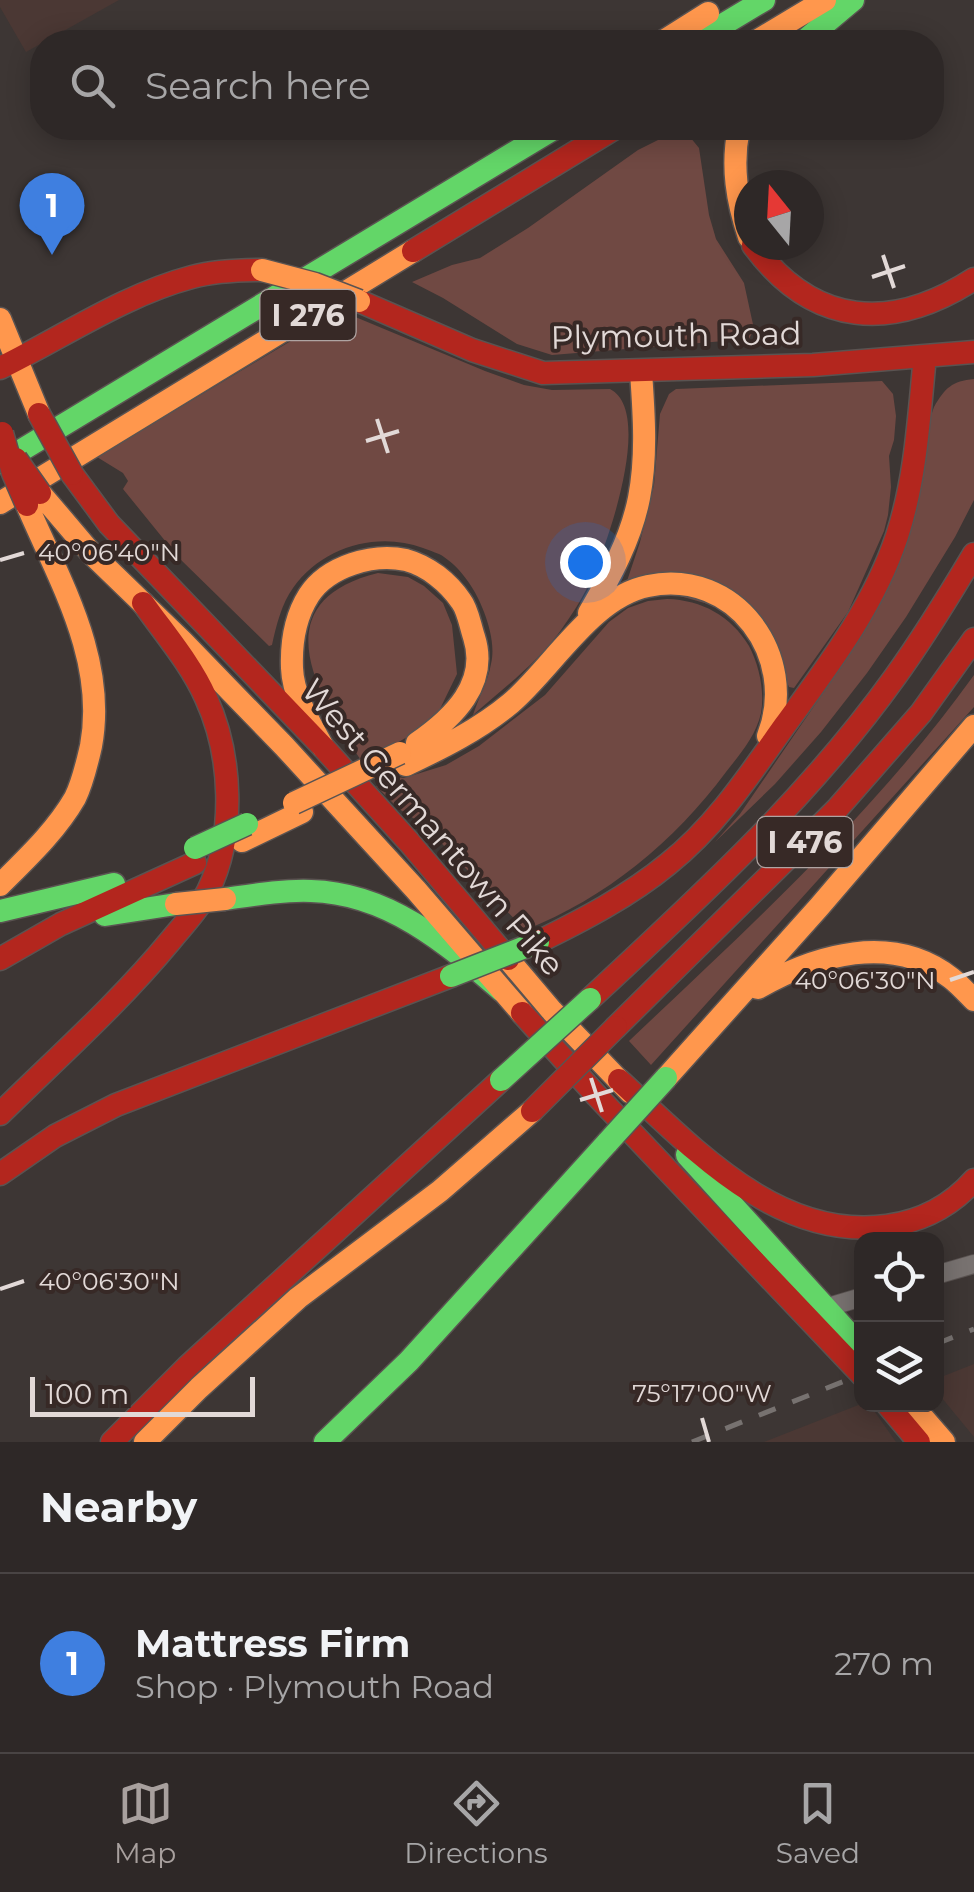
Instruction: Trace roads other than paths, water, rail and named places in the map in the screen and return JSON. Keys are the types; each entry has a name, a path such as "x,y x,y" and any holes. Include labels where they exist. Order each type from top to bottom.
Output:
{"main road":[{"path":"681,30 727,0"},
{"path":"714,30 764,0"},
{"path":"775,30 824,0"},
{"path":"817,30 854,0"},
{"name":"I 276","path":"0,463 534,140"},
{"name":"I 276","path":"0,503 596,140"},
{"path":"735,170 737,140"},
{"path":"763,260 793,288 826,305 860,313 910,310 974,279"},
{"name":"Plymouth Road","path":"9,364 175,280 241,268 315,284 467,347 544,373 813,365 974,352"},
{"name":"West Germantown Pike","path":"0,319 9,364 72,474 109,524 323,747 552,1011 854,1339"},
{"path":"0,1174 44,1143 157,1089 538,942 608,906 685,850 742,785 856,622 880,578 896,538 914,464 924,356"},
{"path":"577,633 609,577 638,502 644,424 641,372"},
{"path":"0,885 44,841 76,796 88,765 94,692 86,644 34,499 13,472 0,436 124,390"},
{"name":"West Germantown Pike","path":"34,499 284,746 597,1096 854,1367"},
{"name":"I 476","path":"145,1442 192,1378 501,1080 714,884 855,732 915,650 974,554"},
{"path":"323,747 291,668 294,624 315,588 330,574 372,557 394,557 419,564 454,590 471,620 478,651 473,686 464,704 403,759"},
{"path":"7,955 195,855 403,759 467,734 514,701 607,604 623,594 654,585 681,584 712,593 748,618 765,644 778,682 778,700 773,726 742,785"},
{"path":"0,1114 148,968 208,890 216,866 226,828 227,802 216,727 200,688 142,603"},
{"name":"I 476","path":"112,1442 440,1191 532,1111 837,810 921,713 974,640"},
{"path":"325,1442 408,1361 608,1142 819,907 974,726"},
{"path":"0,912 118,883 195,855"},
{"path":"7,955 123,910 280,892 325,892 376,904 405,916 432,932 502,991"},
{"path":"710,1028 760,986 789,970 810,960 854,951 884,952 935,966 974,1000"},
{"path":"619,1080 743,1187 790,1213 841,1228 896,1226 924,1218 948,1205 974,1180"},
{"path":"894,1412 919,1442"},
{"path":"918,1412 944,1442"}],"street":[{"path":"944,1273 974,1264"},
{"path":"825,1308 854,1299"}],"railway":[{"path":"944,1341 974,1329"},
{"path":"692,1442 854,1377"}],"place":[{"name":"Mattress Firm","path":"52,255"}]}
